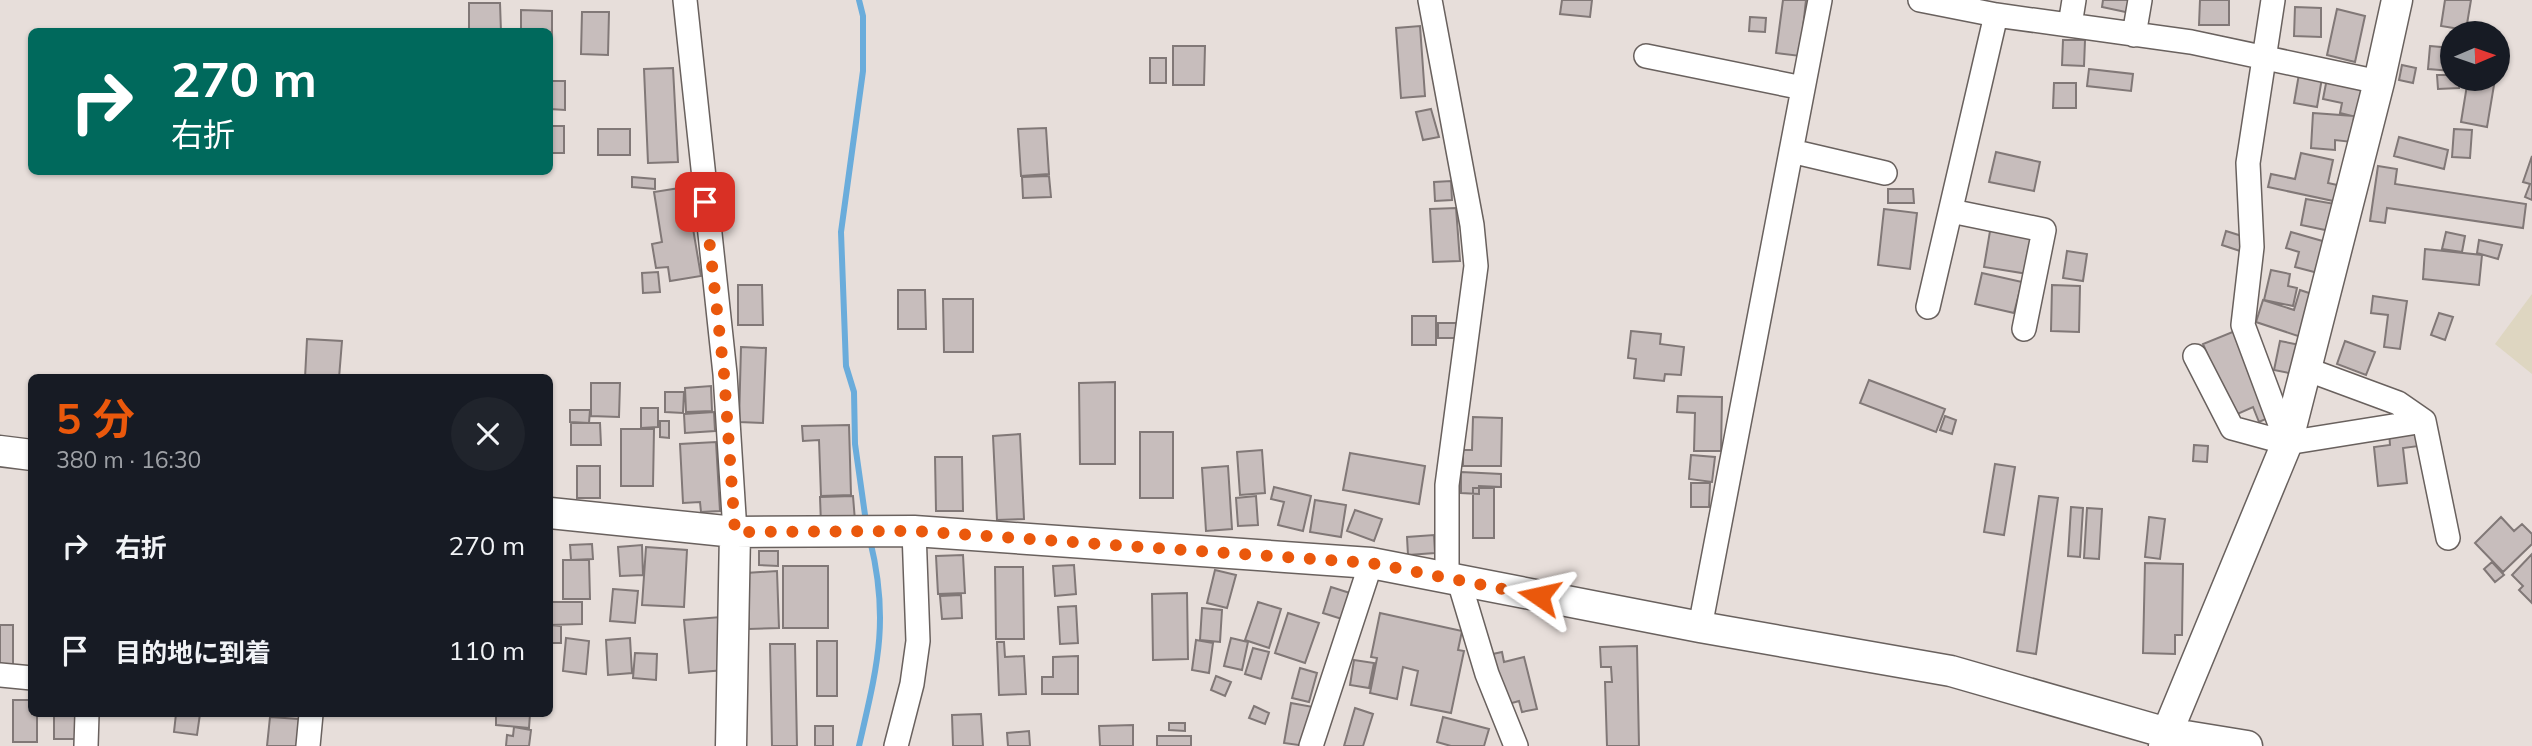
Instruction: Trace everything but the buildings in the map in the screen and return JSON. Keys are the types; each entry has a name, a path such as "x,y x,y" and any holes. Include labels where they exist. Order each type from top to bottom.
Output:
{"street":[{"path":"684,0 724,374 735,532 731,746"},
{"path":"1430,0 1472,225 1476,266 1447,485 1453,579 1487,674 1517,746"},
{"path":"1700,627 1820,0"},
{"path":"1920,0 1996,15 2191,42 2379,82"},
{"path":"2070,25 2074,0"},
{"path":"2134,35 2140,0"},
{"path":"2273,0 2248,163 2252,247 2243,326 2287,443"},
{"path":"2166,739 2287,443 2379,82 2397,0"},
{"path":"1928,307 1996,15"},
{"path":"1646,56 1803,88"},
{"path":"1791,150 1885,173"},
{"path":"1951,211 2044,230 2024,329"},
{"path":"2195,356 2232,428 2287,443 2424,421"},
{"path":"2306,369 2398,403 2424,421 2448,538"},
{"path":"0,452 28,455"},
{"path":"553,513 735,532 914,531 1371,563 1700,627 1951,671 2166,739 2247,746"},
{"path":"896,746 912,684 918,641 914,531"},
{"path":"1311,746 1371,563"},
{"path":"0,676 28,678"},
{"path":"86,746 87,717"},
{"path":"308,746 311,717"}],"shaded area":[{"path":"2532,294 2532,374 2495,344"}],"waterway":[{"path":"859,0 863,16 863,71 841,232 846,366 854,392 855,444 866,522"},
{"path":"859,746 879,644 879,595 870,540"}],"route":[{"path":"705,202 724,374 735,532 914,531 1371,563 1539,596"}]}
